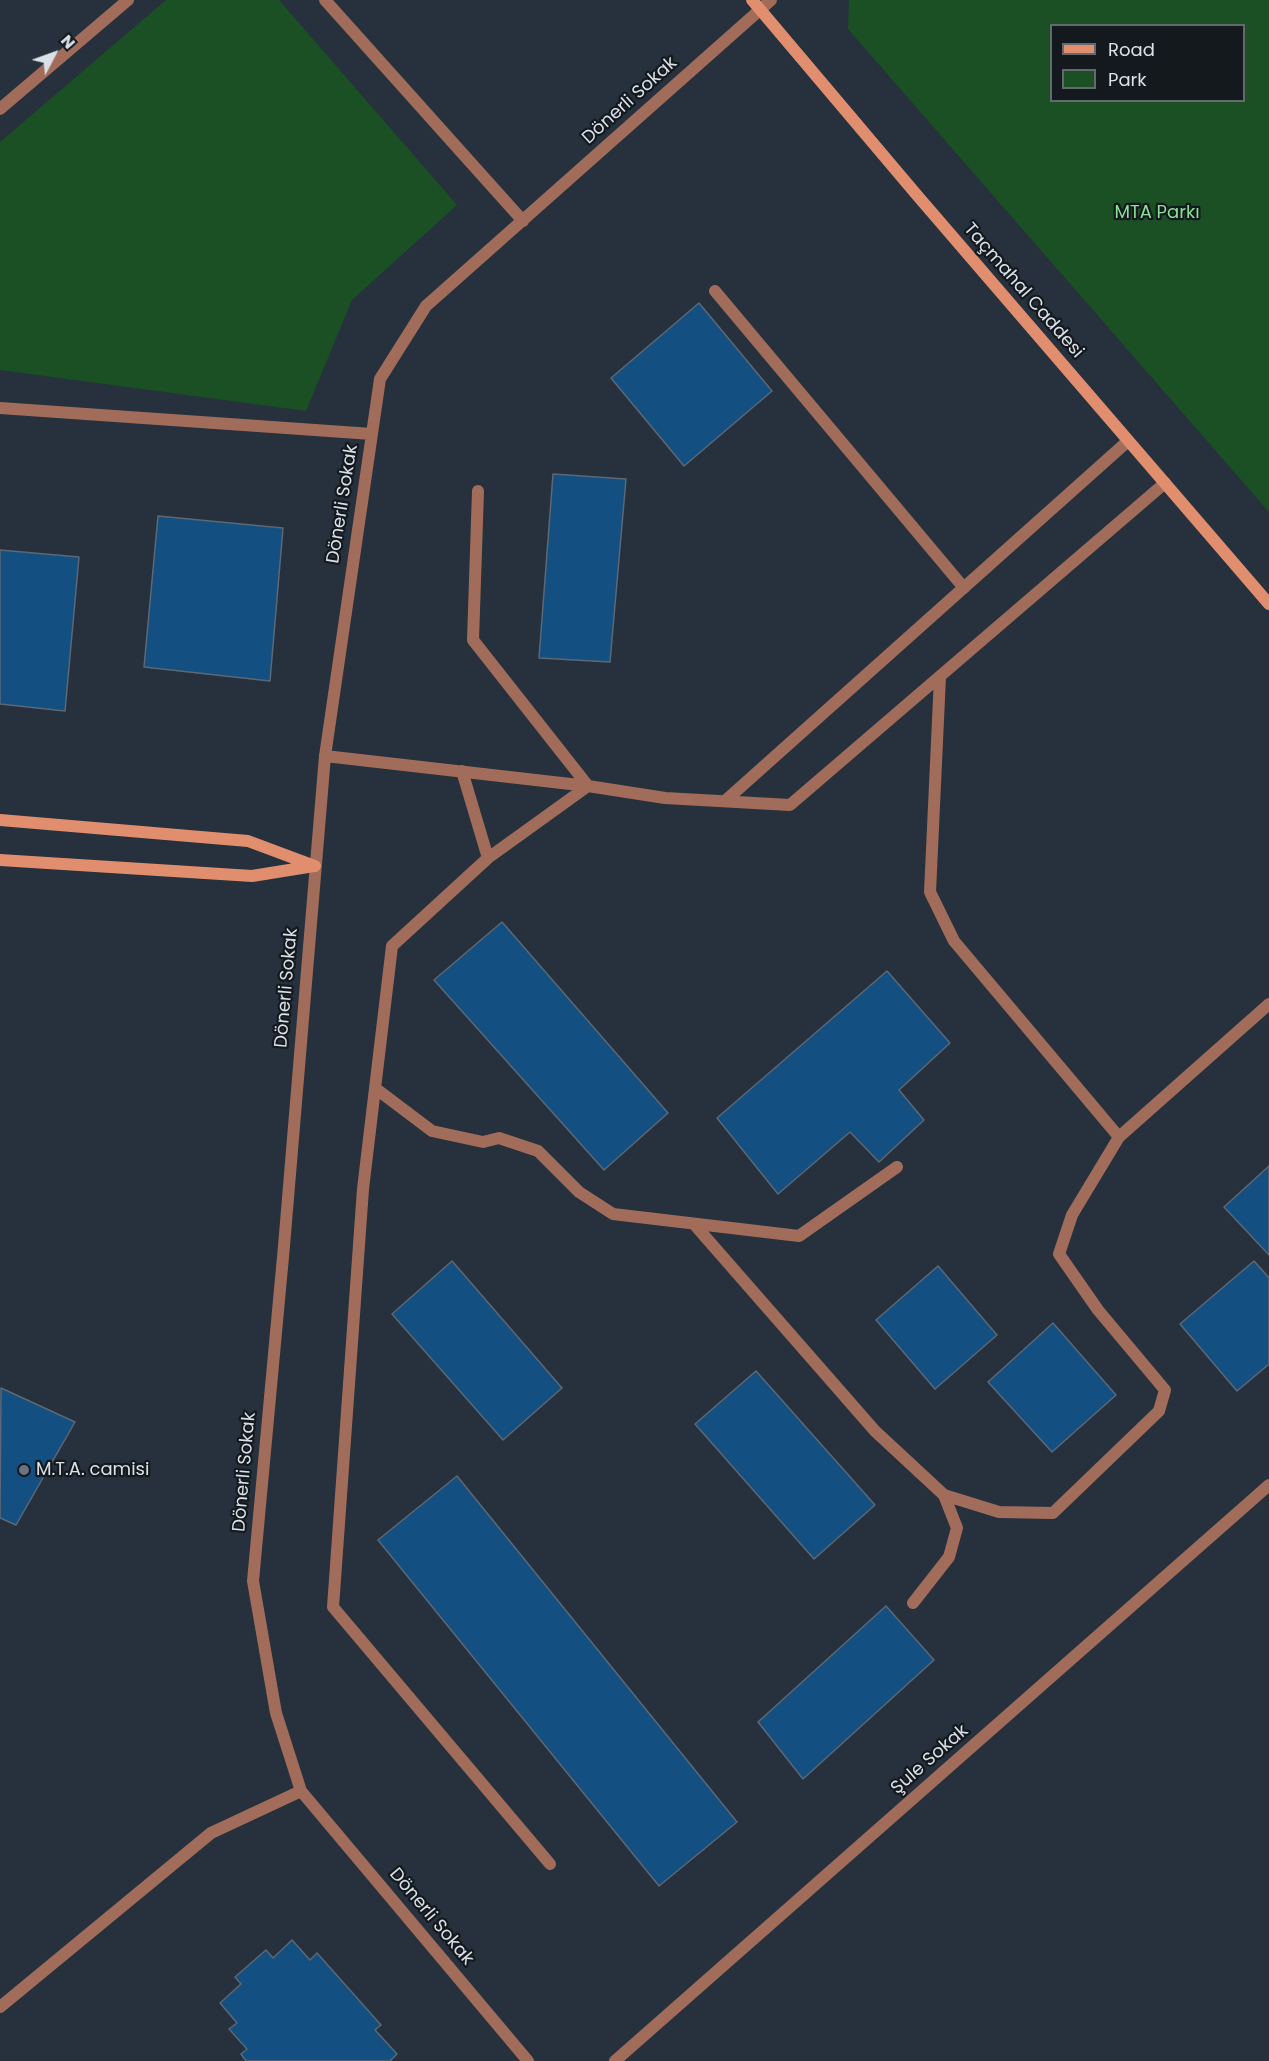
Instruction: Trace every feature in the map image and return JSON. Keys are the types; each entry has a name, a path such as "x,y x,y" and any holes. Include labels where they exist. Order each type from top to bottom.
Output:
{"street":[{"path":"0,109 128,0"},
{"path":"325,0 523,220"},
{"name":"Dönerli Sokak","path":"528,2061 302,1791 276,1713 253,1581 325,756 381,379 426,306 523,220 756,5 771,0"},
{"name":"Taçmahal Caddesi","path":"756,5 1269,603"},
{"path":"715,291 964,588"},
{"path":"0,408 372,434"},
{"path":"725,801 1128,441"},
{"path":"325,756 588,786 665,798 790,805 1165,483"},
{"path":"478,491 473,640 588,786"},
{"path":"940,677 930,892 954,941 1119,1137"},
{"path":"462,771 488,858"},
{"path":"550,1864 333,1607 363,1189 392,946 488,858 588,786"},
{"path":"0,820 248,841 315,866"},
{"path":"0,860 252,876 315,866"},
{"path":"944,1495 999,1512 1053,1513 1159,1411 1165,1390 1098,1311 1059,1254 1072,1215 1119,1137 1269,1004"},
{"path":"375,1088 432,1131 483,1142 499,1138 538,1150 579,1192 613,1214 799,1236 897,1167"},
{"path":"694,1224 875,1431 944,1495 957,1528 949,1557 913,1603"},
{"name":"Şule Sokak","path":"615,2061 1269,1485"},
{"path":"0,2007 211,1833 302,1791"}],"green space":[{"path":"166,0 279,0 457,205 352,300 306,411 0,370 0,142"},
{"name":"MTA Parkı","path":"849,0 1269,0 1269,512 848,29"}],"building":[{"path":"699,303 772,391 684,466 611,378"},
{"path":"553,474 626,479 610,662 539,658"},
{"path":"158,516 283,528 270,681 144,667"},
{"path":"0,550 79,557 65,711 0,704"},
{"path":"502,922 668,1113 604,1170 434,980"},
{"path":"887,971 950,1043 899,1090 924,1120 879,1162 850,1132 778,1194 717,1118"},
{"path":"1269,1166 1269,1255 1224,1207"},
{"path":"452,1261 562,1388 503,1440 392,1314"},
{"path":"1254,1261 1269,1278 1269,1364 1237,1391 1180,1324"},
{"path":"938,1266 997,1335 935,1389 876,1320"},
{"path":"1053,1323 1116,1395 1052,1452 988,1382"},
{"path":"756,1371 875,1505 814,1559 695,1424"},
{"name":"M.T.A. camisi","path":"1,1388 75,1422 16,1525 0,1518"},
{"path":"457,1476 737,1822 659,1886 378,1540"},
{"path":"886,1606 934,1660 803,1779 758,1722"},
{"path":"292,1940 310,1960 317,1953 381,2025 375,2030 397,2054 390,2061 246,2061 241,2054 247,2049 229,2029 237,2023 220,2003 241,1984 235,1977 266,1950 273,1958"}],"place":[{"name":"M.T.A. camisi","path":"24,1470"}]}
